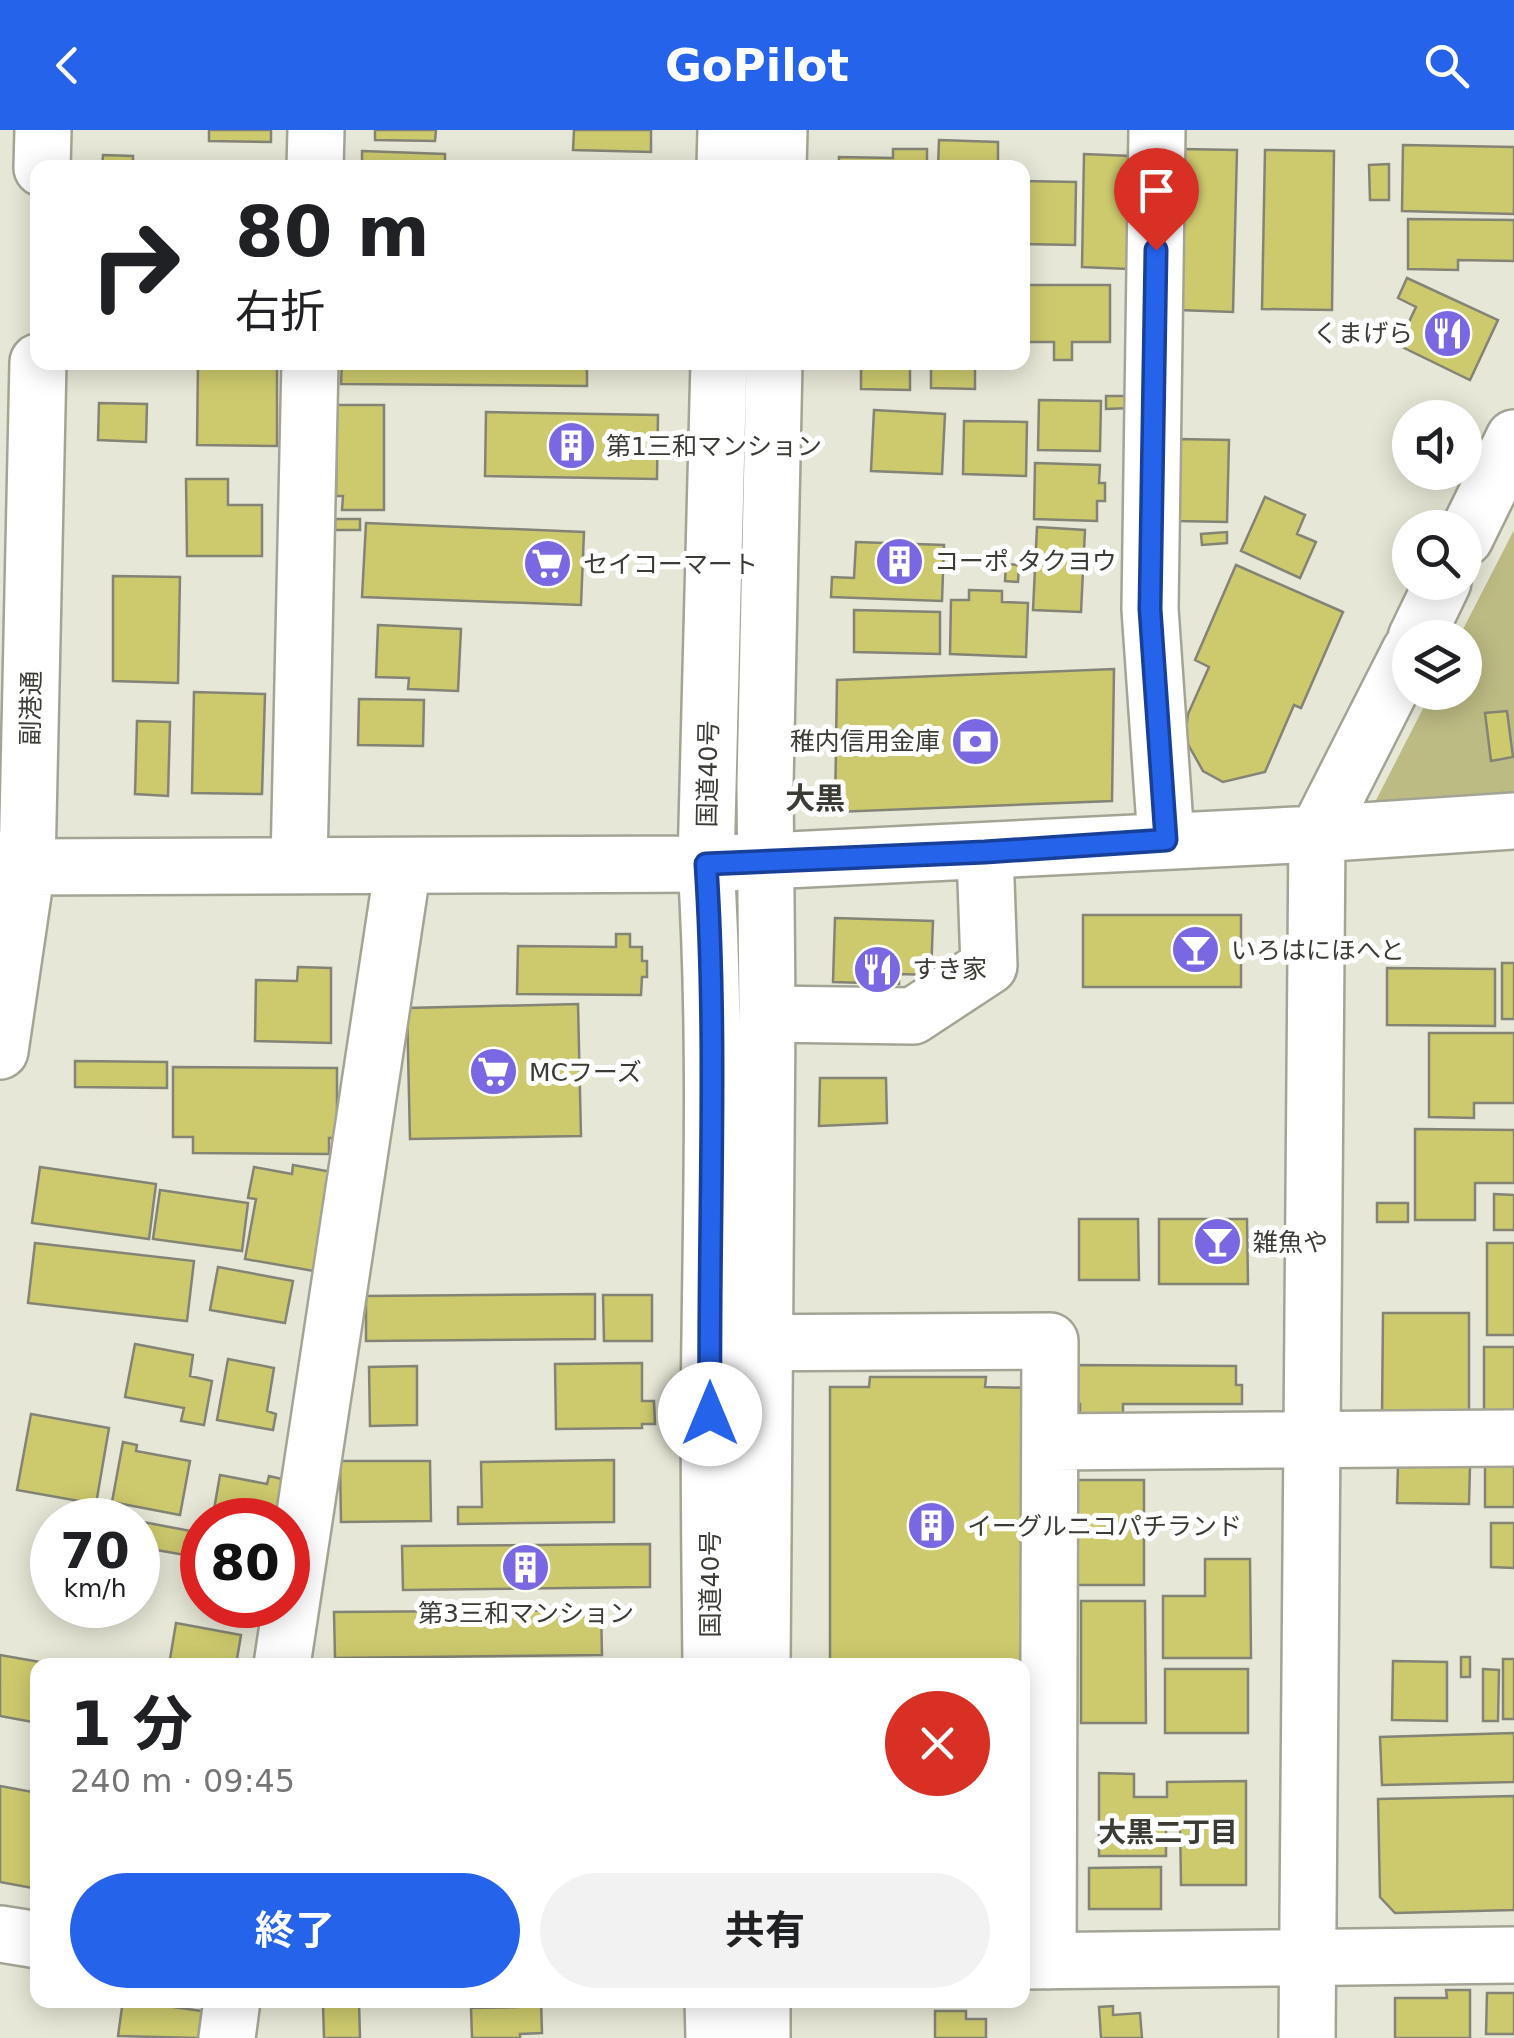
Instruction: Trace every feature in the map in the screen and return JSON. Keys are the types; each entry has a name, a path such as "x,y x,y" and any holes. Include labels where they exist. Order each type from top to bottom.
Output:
{"main road":[{"path":"42,160 43,130"},
{"path":"315,160 316,130"},
{"path":"725,160 726,130"},
{"path":"778,160 779,130"},
{"path":"1157,130 1150,609 1166,840"},
{"name":"副港通","path":"0,1051 14,863 38,370"},
{"path":"298,864 310,370"},
{"name":"国道40号","path":"711,1658 713,1137 706,864 719,370"},
{"name":"国道40号","path":"762,1658 766,728 774,370"},
{"path":"1479,510 1514,438"},
{"path":"1307,2038 1317,834 1392,686"},
{"path":"14,863 706,864 1514,821"},
{"path":"767,1014 913,1016 989,966 985,852"},
{"path":"283,1658 403,866"},
{"path":"710,1343 1050,1341 1035,1961 1514,1955"},
{"path":"1050,1442 1514,1438"},
{"path":"0,1934 30,1939"},
{"path":"227,2038 231,2008"},
{"path":"713,2008 714,2038"},
{"path":"762,2008 762,2038"}],"shaded area":[{"path":"1514,530 1514,799 1372,808 1422,710 1482,710 1482,620 1468,620 1478,600 1482,600 1482,592"}],"building":[{"path":"209,130 271,130 271,142 209,141"},
{"path":"375,130 436,130 435,141 375,140"},
{"path":"574,130 651,130 651,152 573,150"},
{"path":"939,140 998,142 998,160 938,160"},
{"path":"1403,145 1514,147 1514,214 1402,211"},
{"path":"893,149 927,149 927,160 839,160 839,157 893,158"},
{"path":"1182,149 1237,150 1233,312 1179,310"},
{"path":"1265,150 1334,151 1332,310 1262,309"},
{"path":"362,151 445,154 445,160 362,160"},
{"path":"1084,154 1130,156 1128,269 1082,267"},
{"path":"103,155 133,156 133,160 103,160"},
{"path":"1389,164 1389,200 1370,200 1369,165"},
{"path":"1030,181 1076,182 1075,245 1030,244"},
{"path":"1408,219 1514,220 1514,261 1458,260 1458,270 1408,269"},
{"name":"くまげら","path":"1407,278 1498,320 1470,380 1398,345 1416,307 1398,298"},
{"path":"1030,285 1110,285 1110,342 1072,342 1072,360 1054,360 1054,342 1030,342"},
{"path":"198,370 277,370 277,446 197,445"},
{"path":"342,370 587,370 587,386 341,384"},
{"path":"861,370 910,370 910,390 861,389"},
{"path":"931,370 975,370 975,389 931,388"},
{"path":"1106,396 1130,396 1131,408 1106,409"},
{"path":"1039,400 1101,401 1100,451 1038,450"},
{"path":"99,403 147,404 146,442 98,440"},
{"path":"337,405 384,405 384,510 342,510 343,496 336,496"},
{"path":"874,410 945,414 942,474 871,471"},
{"name":"第1三和マンション","path":"486,412 658,415 657,479 485,476"},
{"path":"964,421 1027,422 1026,476 963,474"},
{"path":"1179,439 1229,440 1227,522 1177,521"},
{"path":"1035,463 1100,465 1099,483 1105,483 1105,501 1097,501 1097,521 1034,519"},
{"path":"186,479 228,479 228,505 262,505 262,556 187,556"},
{"path":"1265,497 1305,515 1297,534 1316,542 1300,578 1241,551"},
{"path":"335,519 360,519 360,530 335,530"},
{"path":"366,523 584,532 581,605 362,597"},
{"path":"1037,527 1085,530 1081,612 1033,610"},
{"path":"1227,532 1227,543 1202,545 1201,534"},
{"name":"コーポ タクヨウ","path":"856,542 944,545 942,601 831,597 832,577 854,578"},
{"path":"1006,564 1019,565 1018,582 1005,581"},
{"path":"1236,565 1343,612 1301,708 1294,705 1265,772 1223,782 1203,771 1185,739 1188,714 1209,667 1195,660"},
{"path":"113,576 180,577 178,683 113,681"},
{"path":"969,590 1002,591 1002,602 1028,603 1026,657 950,654 951,600 969,600"},
{"path":"854,610 940,612 940,654 854,652"},
{"path":"378,625 461,629 458,691 408,689 409,678 376,677"},
{"name":"稚内信用金庫","path":"1114,669 1112,801 835,812 837,680"},
{"path":"194,692 265,694 262,794 192,793"},
{"path":"359,699 424,700 423,746 358,745"},
{"path":"1507,711 1513,757 1491,761 1485,713"},
{"path":"137,721 170,722 168,796 135,794"},
{"path":"1083,915 1241,915 1241,987 1083,987"},
{"path":"835,918 933,921 931,975 899,974 899,984 833,982"},
{"path":"616,934 630,934 630,947 642,947 647,977 642,977 641,995 517,994 518,946 616,947"},
{"path":"1502,963 1514,963 1514,1019 1502,1019"},
{"path":"298,967 331,968 331,1043 255,1041 256,980 297,981"},
{"path":"1387,968 1495,969 1495,1026 1387,1025"},
{"name":"MCフーズ","path":"578,1004 581,1136 410,1139 407,1008"},
{"path":"1429,1033 1514,1033 1514,1103 1474,1103 1474,1118 1429,1117"},
{"path":"75,1061 167,1062 167,1088 75,1087"},
{"path":"173,1067 337,1068 337,1138 329,1138 329,1154 193,1153 193,1137 173,1137"},
{"path":"820,1078 886,1078 887,1123 819,1126"},
{"path":"1415,1129 1514,1130 1514,1183 1475,1183 1475,1220 1415,1220"},
{"path":"293,1165 332,1172 314,1271 245,1259 256,1199 248,1198 254,1167 292,1174"},
{"path":"40,1167 156,1184 149,1239 32,1223"},
{"path":"160,1190 248,1203 242,1251 153,1239"},
{"path":"1494,1194 1514,1195 1514,1230 1494,1230"},
{"path":"1377,1203 1408,1203 1408,1222 1377,1222"},
{"path":"1079,1219 1138,1219 1139,1280 1079,1280"},
{"path":"1159,1219 1247,1219 1248,1284 1159,1284"},
{"path":"35,1243 194,1261 187,1321 28,1303"},
{"path":"1487,1243 1514,1243 1514,1335 1487,1335"},
{"path":"218,1267 293,1281 285,1323 210,1310"},
{"path":"595,1294 595,1339 366,1341 366,1296"},
{"path":"603,1295 652,1295 652,1341 604,1341"},
{"path":"1383,1313 1469,1313 1469,1416 1382,1415"},
{"path":"135,1344 193,1355 190,1376 212,1381 204,1425 181,1421 184,1408 125,1397"},
{"path":"1484,1347 1514,1347 1514,1413 1484,1413"},
{"path":"228,1359 274,1368 267,1411 276,1414 273,1430 217,1420"},
{"path":"642,1363 642,1401 654,1401 655,1424 642,1424 642,1428 556,1429 555,1364"},
{"path":"1074,1365 1236,1366 1242,1404 1123,1404 1123,1418 1080,1419 1080,1404 1074,1405"},
{"path":"417,1366 417,1425 370,1426 369,1367"},
{"name":"イーグルニコパチランド","path":"870,1377 986,1377 985,1387 1035,1388 1022,1658 830,1658 830,1387 869,1387"},
{"path":"31,1414 109,1428 97,1498 62,1498 17,1490"},
{"path":"123,1442 137,1445 136,1451 190,1461 183,1498 180,1498 180,1515 160,1511 160,1498 113,1498"},
{"path":"614,1460 614,1522 458,1524 458,1507 482,1507 481,1462"},
{"path":"1485,1460 1514,1460 1514,1507 1485,1507"},
{"path":"340,1461 430,1461 431,1521 341,1522"},
{"path":"1398,1465 1470,1466 1469,1504 1397,1503"},
{"path":"220,1475 267,1484 269,1476 286,1480 283,1498 216,1498"},
{"path":"1076,1480 1144,1480 1144,1585 1076,1585"},
{"path":"1491,1523 1514,1523 1514,1568 1491,1567"},
{"path":"160,1525 180,1529 180,1554 160,1551"},
{"name":"第3三和マンション","path":"650,1544 650,1587 403,1590 402,1546"},
{"path":"1205,1559 1250,1559 1251,1658 1163,1658 1163,1596 1205,1596"},
{"path":"1081,1601 1145,1601 1146,1723 1081,1723"},
{"path":"601,1610 602,1655 335,1658 334,1612"},
{"path":"176,1623 180,1628 241,1635 237,1658 170,1658"},
{"path":"0,1655 30,1660 30,1722 0,1716"},
{"path":"1461,1657 1470,1657 1470,1677 1461,1677"},
{"path":"1503,1659 1514,1659 1514,1719 1503,1719"},
{"path":"1393,1661 1447,1662 1447,1721 1392,1720"},
{"path":"1165,1669 1248,1669 1248,1733 1165,1733"},
{"path":"1483,1669 1499,1670 1498,1721 1483,1721"},
{"path":"1514,1733 1514,1782 1382,1785 1380,1737"},
{"path":"1099,1773 1134,1774 1134,1797 1167,1797 1167,1782 1246,1781 1246,1885 1181,1885 1180,1819 1166,1819 1166,1856 1099,1856"},
{"path":"0,1786 30,1792 30,1888 0,1882"},
{"path":"1514,1796 1514,1910 1395,1913 1380,1897 1378,1799"},
{"path":"1161,1867 1161,1909 1089,1909 1089,1868"},
{"path":"1446,1990 1470,1990 1470,2038 1395,2038 1395,1998 1447,1998"},
{"path":"1487,1993 1514,1993 1514,2034 1486,2034"},
{"path":"1113,2006 1113,2015 1140,2013 1142,2038 1101,2038 1099,2007"},
{"path":"122,2008 202,2011 198,2038 118,2036"},
{"path":"323,2008 359,2008 360,2038 324,2038"},
{"path":"471,2008 541,2008 542,2033 520,2034 520,2038 472,2038"},
{"path":"935,2011 966,2011 966,2019 986,2019 986,2038 935,2038"}],"place":[{"name":"くまげら","path":"1448,333"},
{"name":"第1三和マンション","path":"571,446"},
{"name":"コーポ タクヨウ","path":"899,561"},
{"name":"セイコーマート","path":"548,564"},
{"name":"稚内信用金庫","path":"975,741"},
{"name":"いろはにほへと","path":"1196,950"},
{"name":"すき家","path":"877,969"},
{"name":"MCフーズ","path":"494,1072"},
{"name":"雑魚や","path":"1218,1242"},
{"name":"イーグルニコパチランド","path":"932,1526"},
{"name":"第3三和マンション","path":"526,1567"}],"district":[{"name":"大黒","path":"815,798"},
{"name":"大黒二丁目","path":"1168,1832"}],"route":[{"path":"710,1414 713,1137 706,864 1166,840 1150,609 1156,250"}]}
